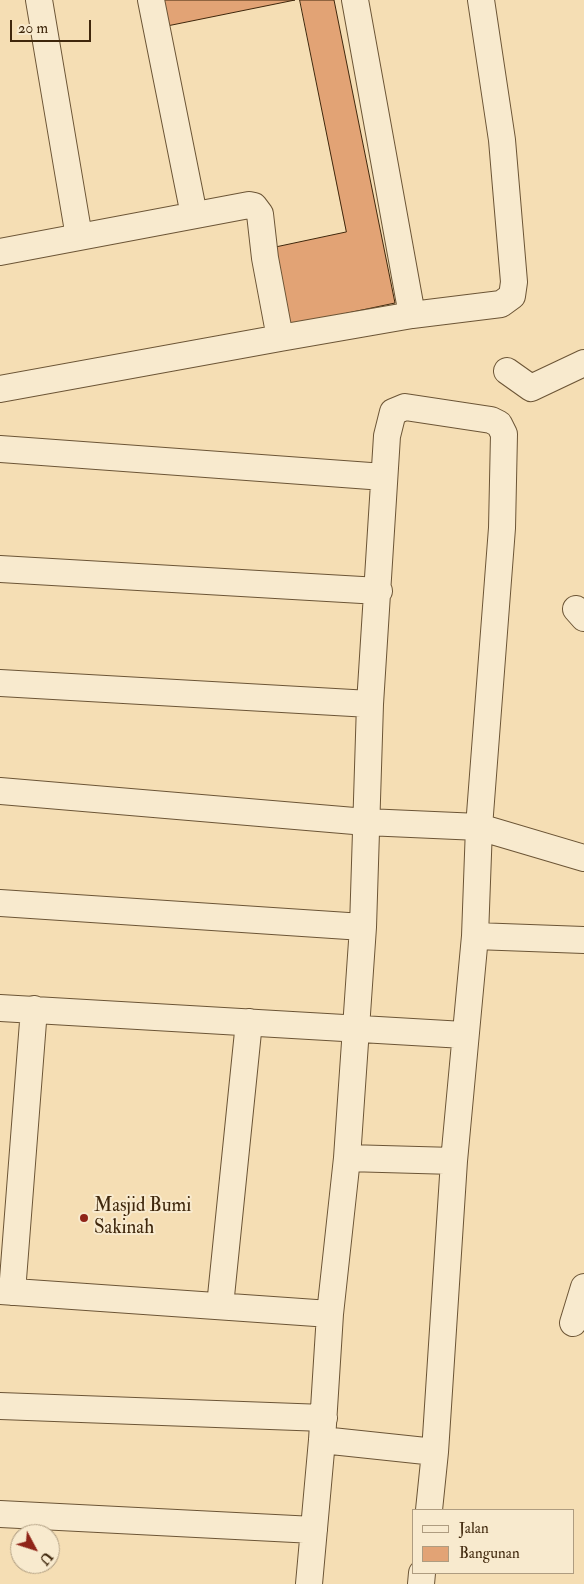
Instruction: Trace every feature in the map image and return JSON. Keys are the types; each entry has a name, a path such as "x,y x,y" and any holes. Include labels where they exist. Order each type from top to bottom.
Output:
{"street":[{"path":"39,0 79,237"},
{"path":"151,0 194,215"},
{"path":"355,0 412,314"},
{"path":"0,389 412,314 502,304 512,296 514,282 502,140 481,0"},
{"path":"0,252 249,205 259,210 280,338"},
{"path":"507,371 530,388 584,363"},
{"path":"309,1584 323,1429 330,1314 347,1158 354,1028 363,928 370,704 379,591 384,477 390,420 394,412 401,407 491,420 499,424 504,434 502,528 479,827 484,936 464,1035 435,1452 429,1509"},
{"path":"0,449 384,477"},
{"path":"0,569 379,591"},
{"path":"0,683 370,704"},
{"path":"0,791 366,822 479,827 584,858"},
{"path":"0,903 363,928"},
{"path":"484,936 529,936 584,940"},
{"path":"0,1008 464,1035"},
{"path":"34,1009 6,1291 330,1314"},
{"path":"220,1306 249,1022"},
{"path":"347,1158 454,1161"},
{"path":"573,1323 584,1287"},
{"path":"0,1406 323,1429 435,1452"},
{"path":"0,1514 314,1530"}],"building":[{"path":"162,0 295,0 167,26"},
{"path":"300,0 334,0 395,303 282,327 266,249 346,232"}],"place":[{"name":"Masjid Bumi Sakinah","path":"84,1218"}]}
